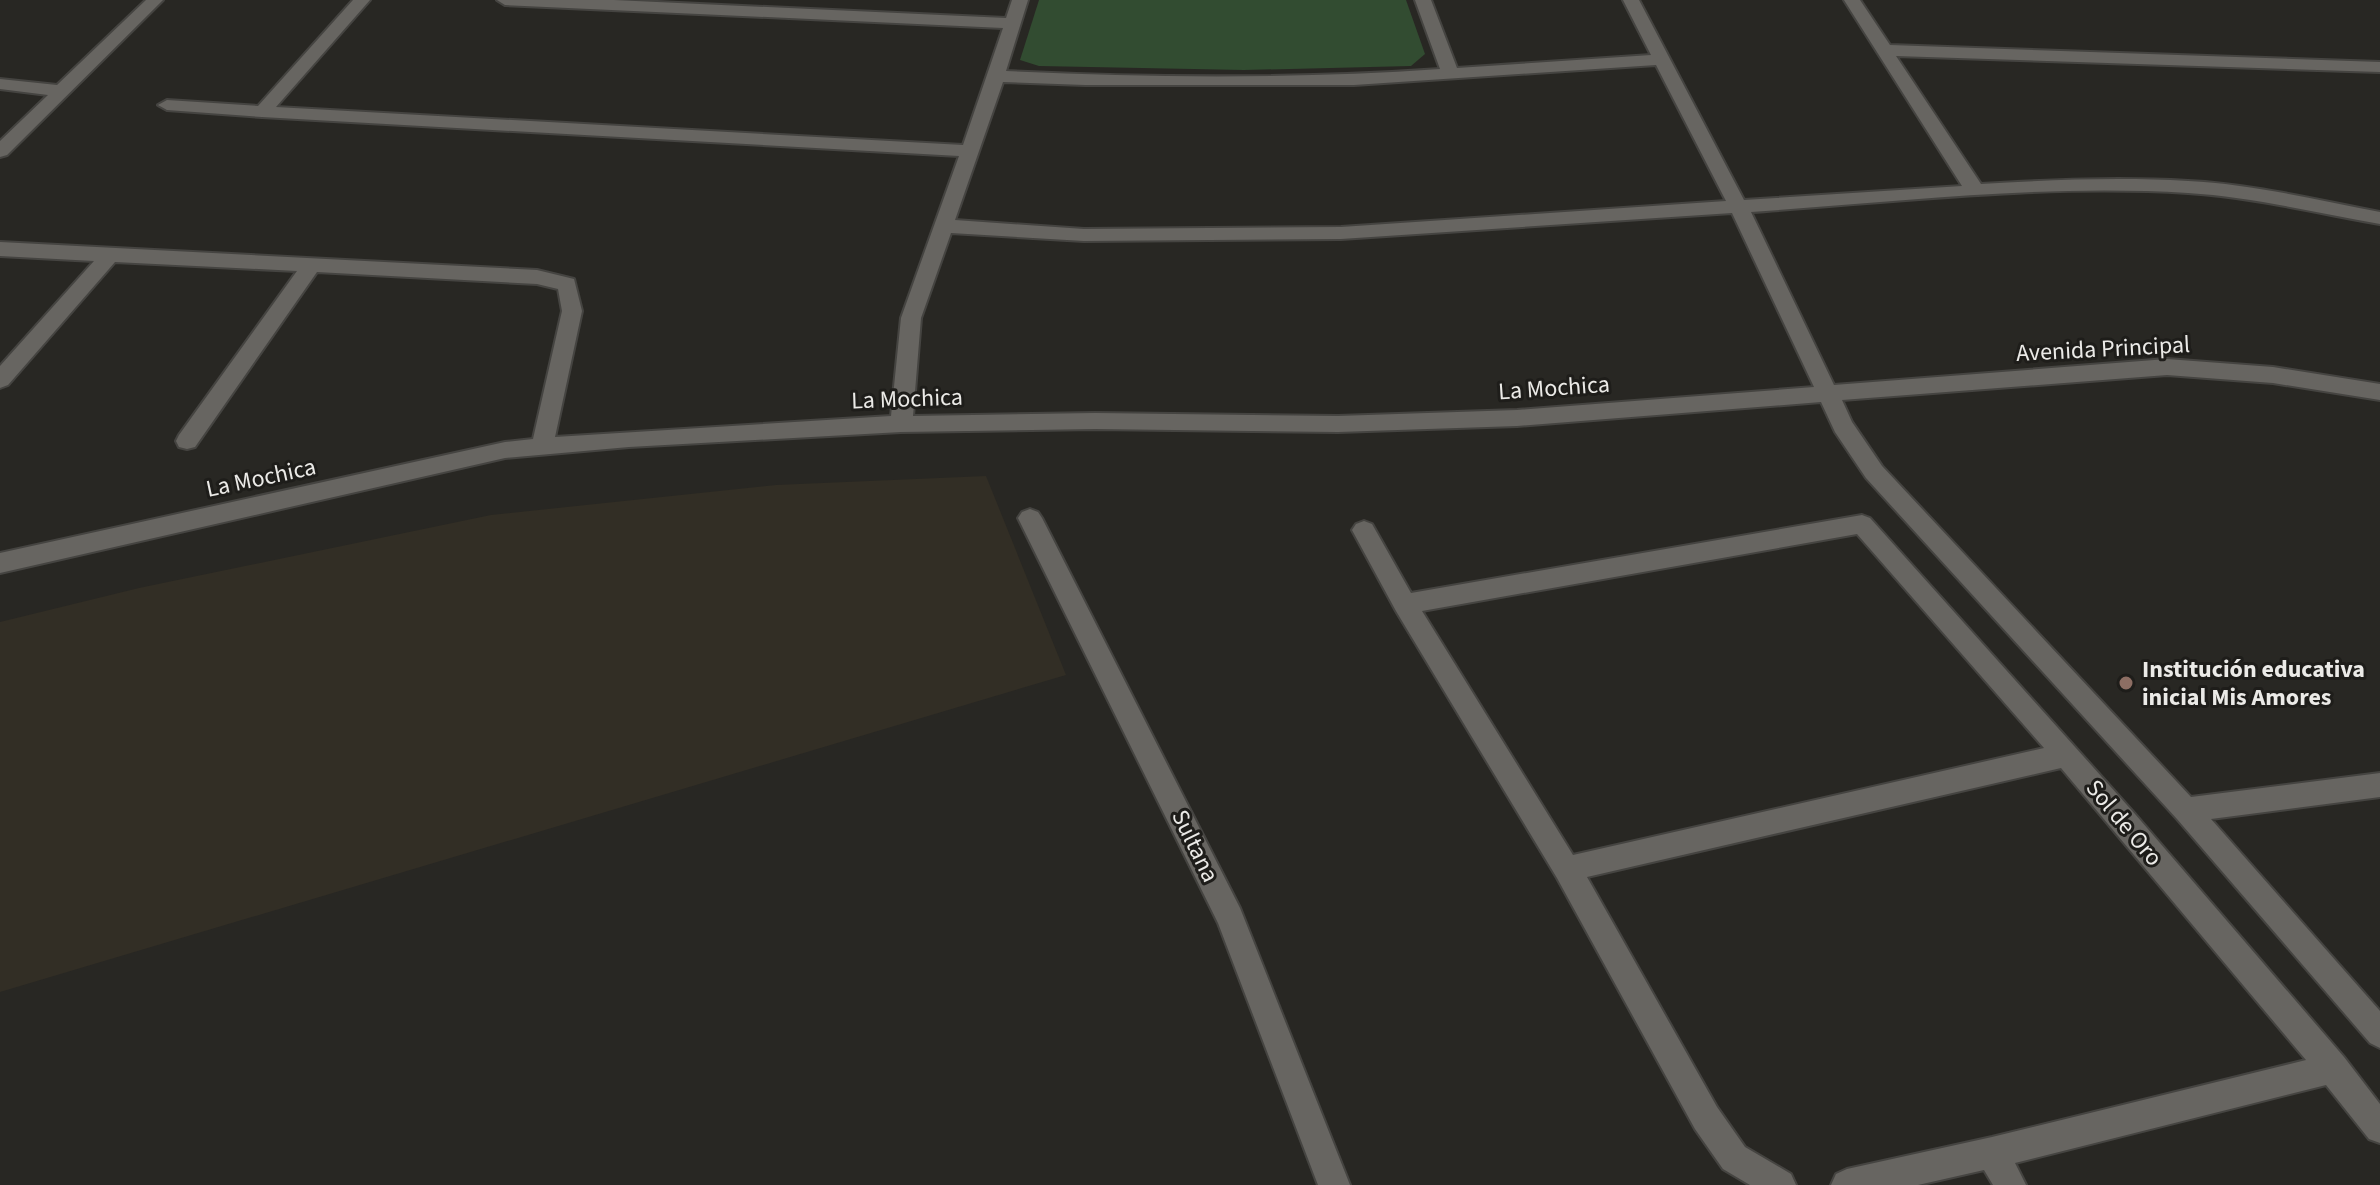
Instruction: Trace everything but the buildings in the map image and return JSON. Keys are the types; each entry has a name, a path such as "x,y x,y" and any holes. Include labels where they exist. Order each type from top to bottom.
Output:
{"street":[{"path":"0,151 155,0"},
{"path":"262,112 362,0"},
{"path":"505,0 1012,23"},
{"path":"901,424 911,318 1020,0"},
{"path":"1423,0 1450,73"},
{"path":"1631,0 1739,208 1843,426 1874,472 2186,810 2380,1033"},
{"path":"1852,0 1974,189"},
{"path":"1884,50 2380,67"},
{"path":"996,76 1085,80 1354,80 1661,59"},
{"path":"0,84 62,91"},
{"path":"167,105 970,151"},
{"path":"944,226 1084,235 1341,233 2080,184 2190,187 2255,195 2380,218"},
{"path":"0,249 537,277 567,284 572,311 542,447"},
{"path":"0,380 110,255"},
{"path":"187,441 312,265"},
{"name":"Avenida Principal","path":"1828,393 2167,367 2273,375 2380,392"},
{"name":"La Mochica","path":"0,563 505,450 629,439 901,424 1367,423 1517,418 1828,393"},
{"name":"Sultana","path":"1030,518 1230,918 1334,1185"},
{"name":"Sol de Oro","path":"1405,604 1862,524 2066,755 2333,1068 2380,1128"},
{"path":"1364,530 1405,604 1567,869 1706,1118 1734,1158 1780,1185"},
{"path":"1567,869 2066,755"},
{"path":"2186,810 2380,785"},
{"path":"1847,1185 1992,1153 2333,1068"},
{"path":"1992,1153 2010,1185"}],"shaded area":[{"path":"986,476 1066,675 0,992 0,622 139,588 491,515 776,485"}],"green space":[{"path":"1039,0 1406,0 1425,54 1411,66 1244,70 1039,66 1020,60"}],"place":[{"name":"Institución educativa inicial Mis Amores","path":"2126,683"}]}
